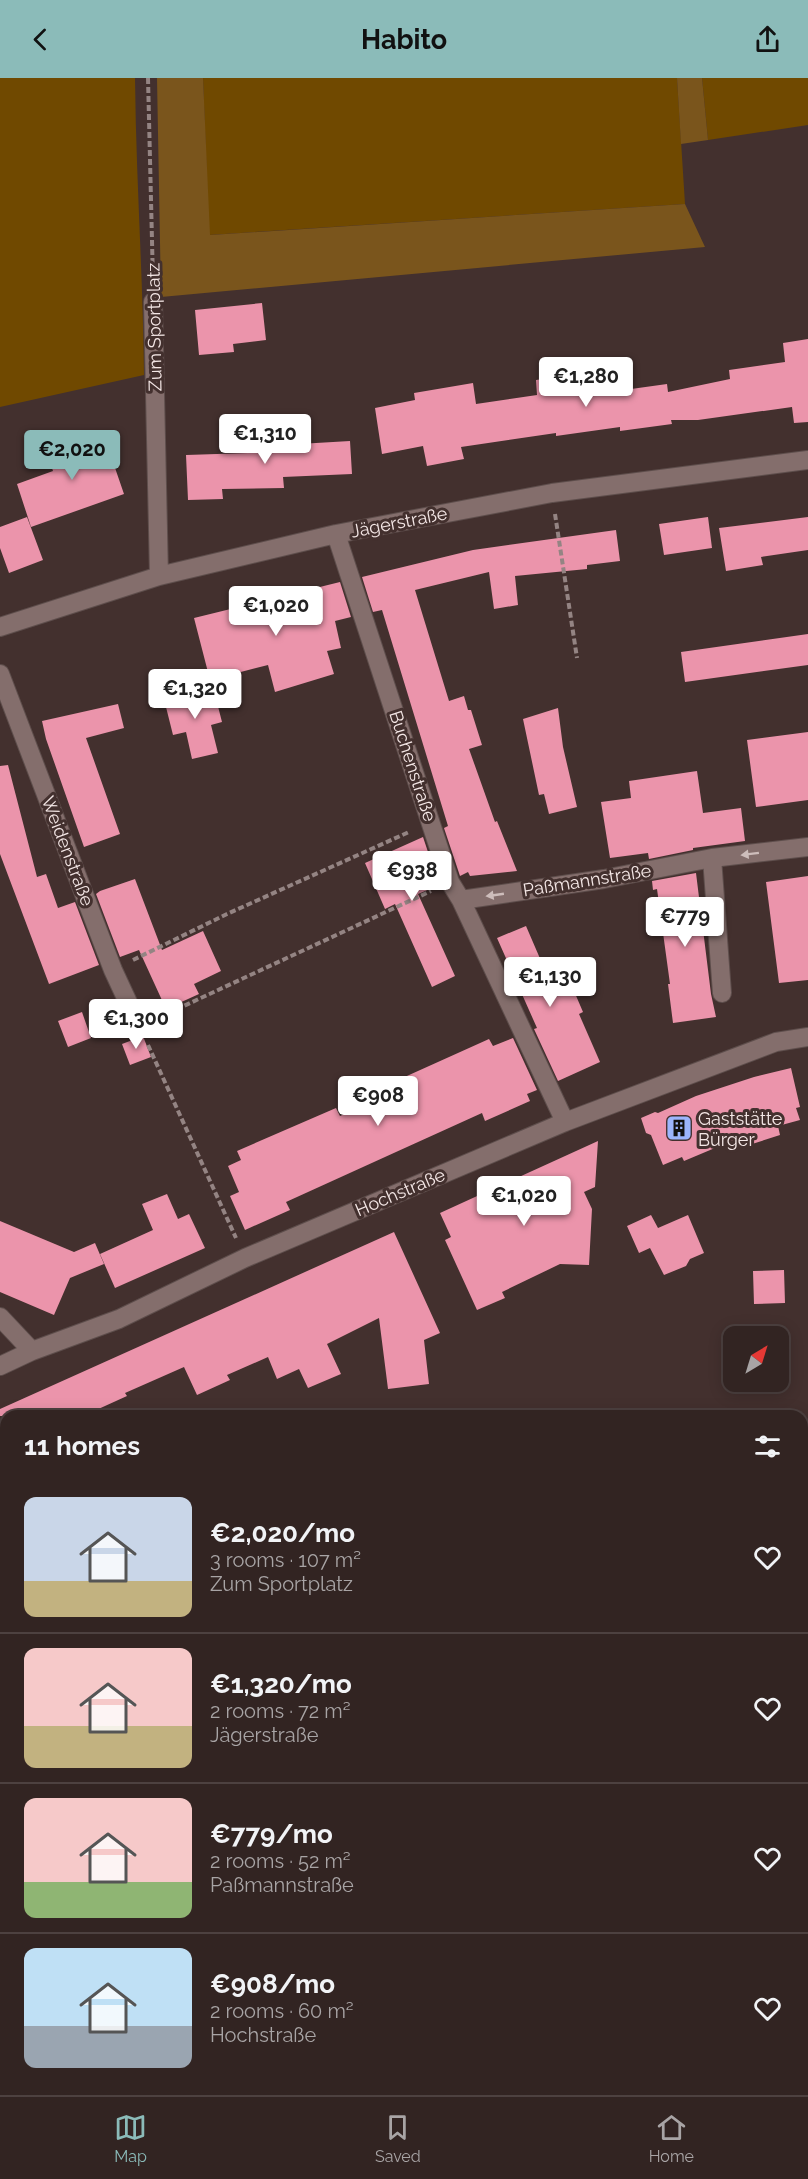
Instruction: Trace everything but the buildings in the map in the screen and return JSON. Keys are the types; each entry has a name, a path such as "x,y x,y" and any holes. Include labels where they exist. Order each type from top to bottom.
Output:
{"street":[{"name":"Zum Sportplatz","path":"153,302 159,576"},
{"name":"Jägerstraße","path":"0,627 159,576 336,534 552,493 808,460"},
{"name":"Buchenstraße","path":"336,534 450,882 461,900 565,1122"},
{"name":"Weidenstraße","path":"0,674 113,970 139,1026"},
{"name":"Paßmannstraße","path":"461,900 604,879 712,858 808,847"},
{"path":"712,858 722,993"},
{"name":"Hochstraße","path":"0,1366 32,1351 119,1320 245,1258 565,1122 776,1042 808,1037"},
{"path":"0,1317 32,1351"}],"path":[{"name":"Zum Sportplatz","path":"148,78 153,302"},
{"path":"552,493 577,658"},
{"path":"113,970 226,914 431,822"},
{"path":"245,1258 139,1026 450,882"}],"shaded area":[{"path":"0,78 135,78 144,375 0,407"},
{"path":"157,78 203,78 210,235 685,204 705,247 161,297"},
{"path":"203,78 677,78 685,204 209,235"},
{"path":"677,78 702,78 708,140 681,144"},
{"path":"702,78 808,78 808,125 708,140"}],"place":[{"name":"Gaststätte Bürger","path":"679,1128"}]}
